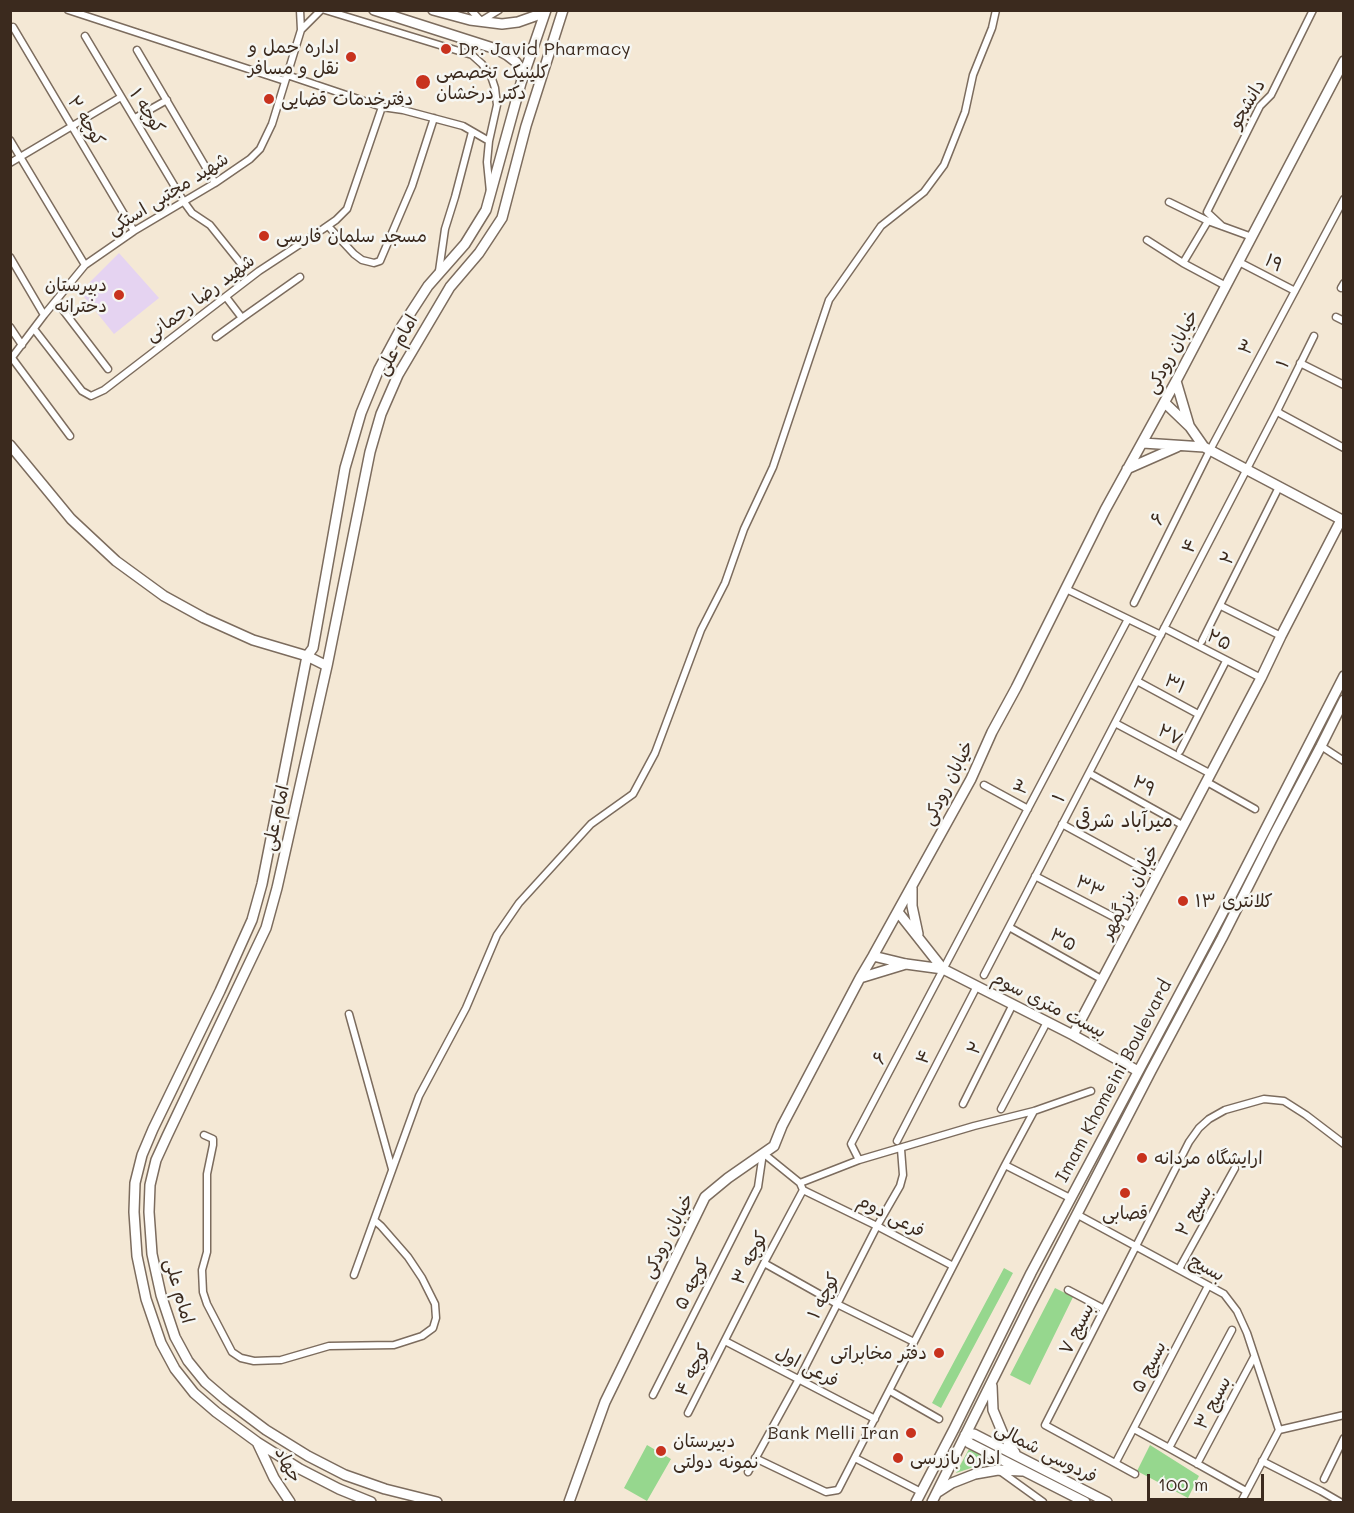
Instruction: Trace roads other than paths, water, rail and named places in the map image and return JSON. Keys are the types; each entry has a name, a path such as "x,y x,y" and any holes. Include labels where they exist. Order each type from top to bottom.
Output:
{"main road":[{"path":"374,10 507,54 521,70 521,83"},
{"path":"407,21 412,10"},
{"path":"433,10 502,24 518,22 544,10"},
{"name":"امام علی","path":"371,1503 300,1470 257,1442 194,1393 175,1369 161,1342 146,1299 137,1256 135,1183 142,1155 252,920 262,884 307,656 313,648 345,468 361,413 379,369 402,326 428,286 465,244 486,210 544,10"},
{"name":"امام علی","path":"436,1503 345,1475 308,1456 266,1430 205,1382 188,1361 175,1336 161,1295 152,1254 150,1185 156,1160 267,925 327,666 370,452 381,414 398,375 450,287 479,254 502,218 526,126 563,10"},
{"name":"خیابان رودکی","path":"569,1502 605,1402 705,1197 774,1146 782,1126 860,978 971,779 992,732 1105,510 1340,79 1344,61"},
{"path":"486,210 502,218"},
{"path":"1176,381 1190,427"},
{"path":"1165,403 1190,427 1207,448 1342,520"},
{"path":"1143,443 1207,448"},
{"path":"10,445 71,519 116,561 164,596 204,618 253,640 307,656 327,666"},
{"path":"1127,469 1180,446"},
{"name":"خیابان بزرگمهر","path":"1074,1035 1262,678 1281,636 1342,520"},
{"name":"Imam Khomeini Boulevard","path":"934,1498 1030,1305 1321,746 1341,696 1344,676"},
{"name":"Imam Khomeini Boulevard","path":"916,1503 1070,1198 1341,696"},
{"path":"912,885 914,919 920,939"},
{"name":"بیست متری سوم","path":"898,912 943,969"},
{"path":"252,920 267,925"},
{"name":"بیست متری سوم","path":"873,956 906,964 943,969 1074,1035 1138,1071"},
{"path":"860,978 906,964"},
{"path":"992,1382 993,1410 1003,1434 1016,1455"},
{"path":"954,1429 965,1435"},
{"name":"فردوسی شمالی","path":"1084,1503 969,1443 965,1435 974,1434 1107,1503"},
{"name":"جهاد","path":"257,1442 274,1478 290,1503"},
{"path":"934,1469 944,1461 945,1476"},
{"path":"934,1498 952,1483 975,1474 998,1470 1026,1471"}],"street":[{"path":"68,10 286,78 382,106 463,126 489,141"},
{"path":"300,10 302,30"},
{"path":"302,30 323,10 472,54 491,76 495,88 497,105 487,162 490,194"},
{"path":"471,10 481,21 499,10"},
{"path":"354,1275 419,1096 466,1008 497,935 519,903 591,824 633,794 655,753 701,630 725,583 744,530 773,467 829,300 881,226 924,192 944,165 965,112 973,75 992,28 996,10"},
{"name":"دانشجو","path":"1222,225 1207,212 1260,106 1271,95 1313,10"},
{"name":"کوچه ۲","path":"13,27 134,231"},
{"name":"شهید مجتبی استکی","path":"11,359 85,265 134,231 215,183 250,159 260,149 272,124 302,30"},
{"name":"کوچه ۱","path":"85,36 184,202 192,213 210,225 242,265"},
{"path":"137,50 215,183"},
{"path":"10,163 121,97"},
{"path":"135,118 167,100"},
{"name":"شهید رضا رحمانی","path":"34,329 82,391 91,396 104,390 259,271 328,226 347,209 382,106"},
{"path":"328,226 362,260 374,263 380,261 412,186 434,118"},
{"path":"439,272 445,229 472,132"},
{"path":"10,140 85,265"},
{"path":"1295,291 1344,199"},
{"path":"1169,202 1208,221 1252,237"},
{"path":"1183,263 1208,221"},
{"path":"1147,240 1226,286"},
{"path":"10,257 44,315"},
{"name":"۱۹","path":"1239,262 1295,291"},
{"path":"216,337 300,277"},
{"name":"۳","path":"1207,448 1295,291"},
{"path":"226,297 242,318"},
{"path":"57,301 108,369"},
{"path":"1336,317 1344,321"},
{"path":"10,327 22,345"},
{"name":"۱","path":"1246,470 1314,336"},
{"path":"11,359 70,436"},
{"path":"1300,363 1344,385"},
{"path":"1277,411 1344,448"},
{"name":"۶","path":"1134,603 1207,448"},
{"name":"۴","path":"1161,635 1246,470"},
{"name":"۲","path":"1202,641 1279,487"},
{"path":"1066,589 1161,635"},
{"path":"1221,606 1281,636"},
{"name":"۳","path":"943,969 1128,619"},
{"name":"۲۵","path":"1164,628 1262,678"},
{"name":"۱","path":"984,975 1161,635"},
{"path":"1180,751 1226,661"},
{"name":"۳۱","path":"1137,681 1198,714"},
{"name":"۲۷","path":"1115,723 1209,778 1255,809"},
{"path":"1321,746 1343,759"},
{"name":"۲۹","path":"1089,772 1184,826"},
{"path":"984,785 1028,809"},
{"path":"1062,825 1157,876"},
{"name":"۳۳","path":"1035,876 1131,926"},
{"name":"۳۵","path":"1009,927 1103,980"},
{"name":"۶","path":"859,1160 851,1144 943,969"},
{"name":"۴","path":"897,1141 977,986"},
{"name":"۲","path":"963,1104 1013,1005"},
{"path":"349,1014 392,1169"},
{"path":"1001,1109 1047,1022"},
{"path":"800,1183 859,1160 1034,1110 1091,1091"},
{"name":"بسیج ۷","path":"1116,1462 1045,1425 1173,1172 1198,1128 1226,1110 1264,1099 1284,1101 1344,1144"},
{"path":"755,1458 826,1492 838,1491 1034,1110"},
{"path":"204,1135 213,1139 213,1145 207,1173 207,1252 202,1270 203,1292 226,1342 232,1352 241,1358 254,1361 281,1360 329,1346 394,1345 422,1336 433,1328 436,1318 435,1304 422,1278 408,1257 374,1220"},
{"path":"877,1226 900,1186 903,1175 901,1149"},
{"path":"763,1154 800,1183 804,1190"},
{"name":"کوچه ۵","path":"653,1395 758,1187 763,1154"},
{"path":"1005,1165 1070,1198"},
{"name":"بسیج ۲","path":"1179,1269 1234,1168"},
{"name":"فرعی دوم","path":"804,1190 953,1266"},
{"name":"کوچه ۳","path":"725,1341 804,1190"},
{"name":"بسیج","path":"1078,1215 1224,1294 1237,1311 1247,1333 1280,1430"},
{"name":"کوچه ۱","path":"799,1379 877,1226"},
{"path":"764,1263 837,1304 914,1341"},
{"name":"بسیج ۵","path":"1116,1462 1208,1286"},
{"path":"1068,1290 1104,1309"},
{"path":"1169,1448 1232,1330"},
{"name":"فرعی اول","path":"725,1341 875,1419"},
{"name":"کوچه ۴","path":"688,1413 725,1341"},
{"name":"بسیج ۳","path":"1197,1464 1254,1357"},
{"path":"748,1472 799,1379"},
{"path":"890,1391 939,1419"},
{"path":"1241,1503 1280,1430 1344,1415"},
{"path":"1134,1429 1246,1491"},
{"path":"1324,1479 1344,1438"},
{"path":"855,1458 921,1492"},
{"path":"1262,1461 1340,1503"},
{"path":"1116,1462 1135,1474"},
{"path":"998,1470 1043,1503"}],"place":[{"name":"Dr. Javid Pharmacy","path":"446,49"},
{"name":"اداره حمل و نقل و مسافر","path":"351,57"},
{"name":"کلینیک تخصصی دکتر درخشان","path":"423,82"},
{"name":"دفترخدمات قضایی","path":"269,99"},
{"name":"مسجد سلمان فارسی","path":"264,236"},
{"name":"دبیرستان دخترانه","path":"119,295"},
{"name":"کلانتری ۱۳","path":"1183,901"},
{"name":"ارایشگاه مردانه","path":"1142,1158"},
{"name":"قصابی","path":"1125,1193"},
{"name":"دفتر مخابراتی","path":"939,1353"},
{"name":"Bank Melli Iran","path":"911,1433"},
{"name":"دبیرستان نمونه دولتی","path":"661,1451"},
{"name":"اداره بازرسی","path":"898,1458"}],"district":[{"name":"میرآباد شرقی","path":"1124,821"}]}
